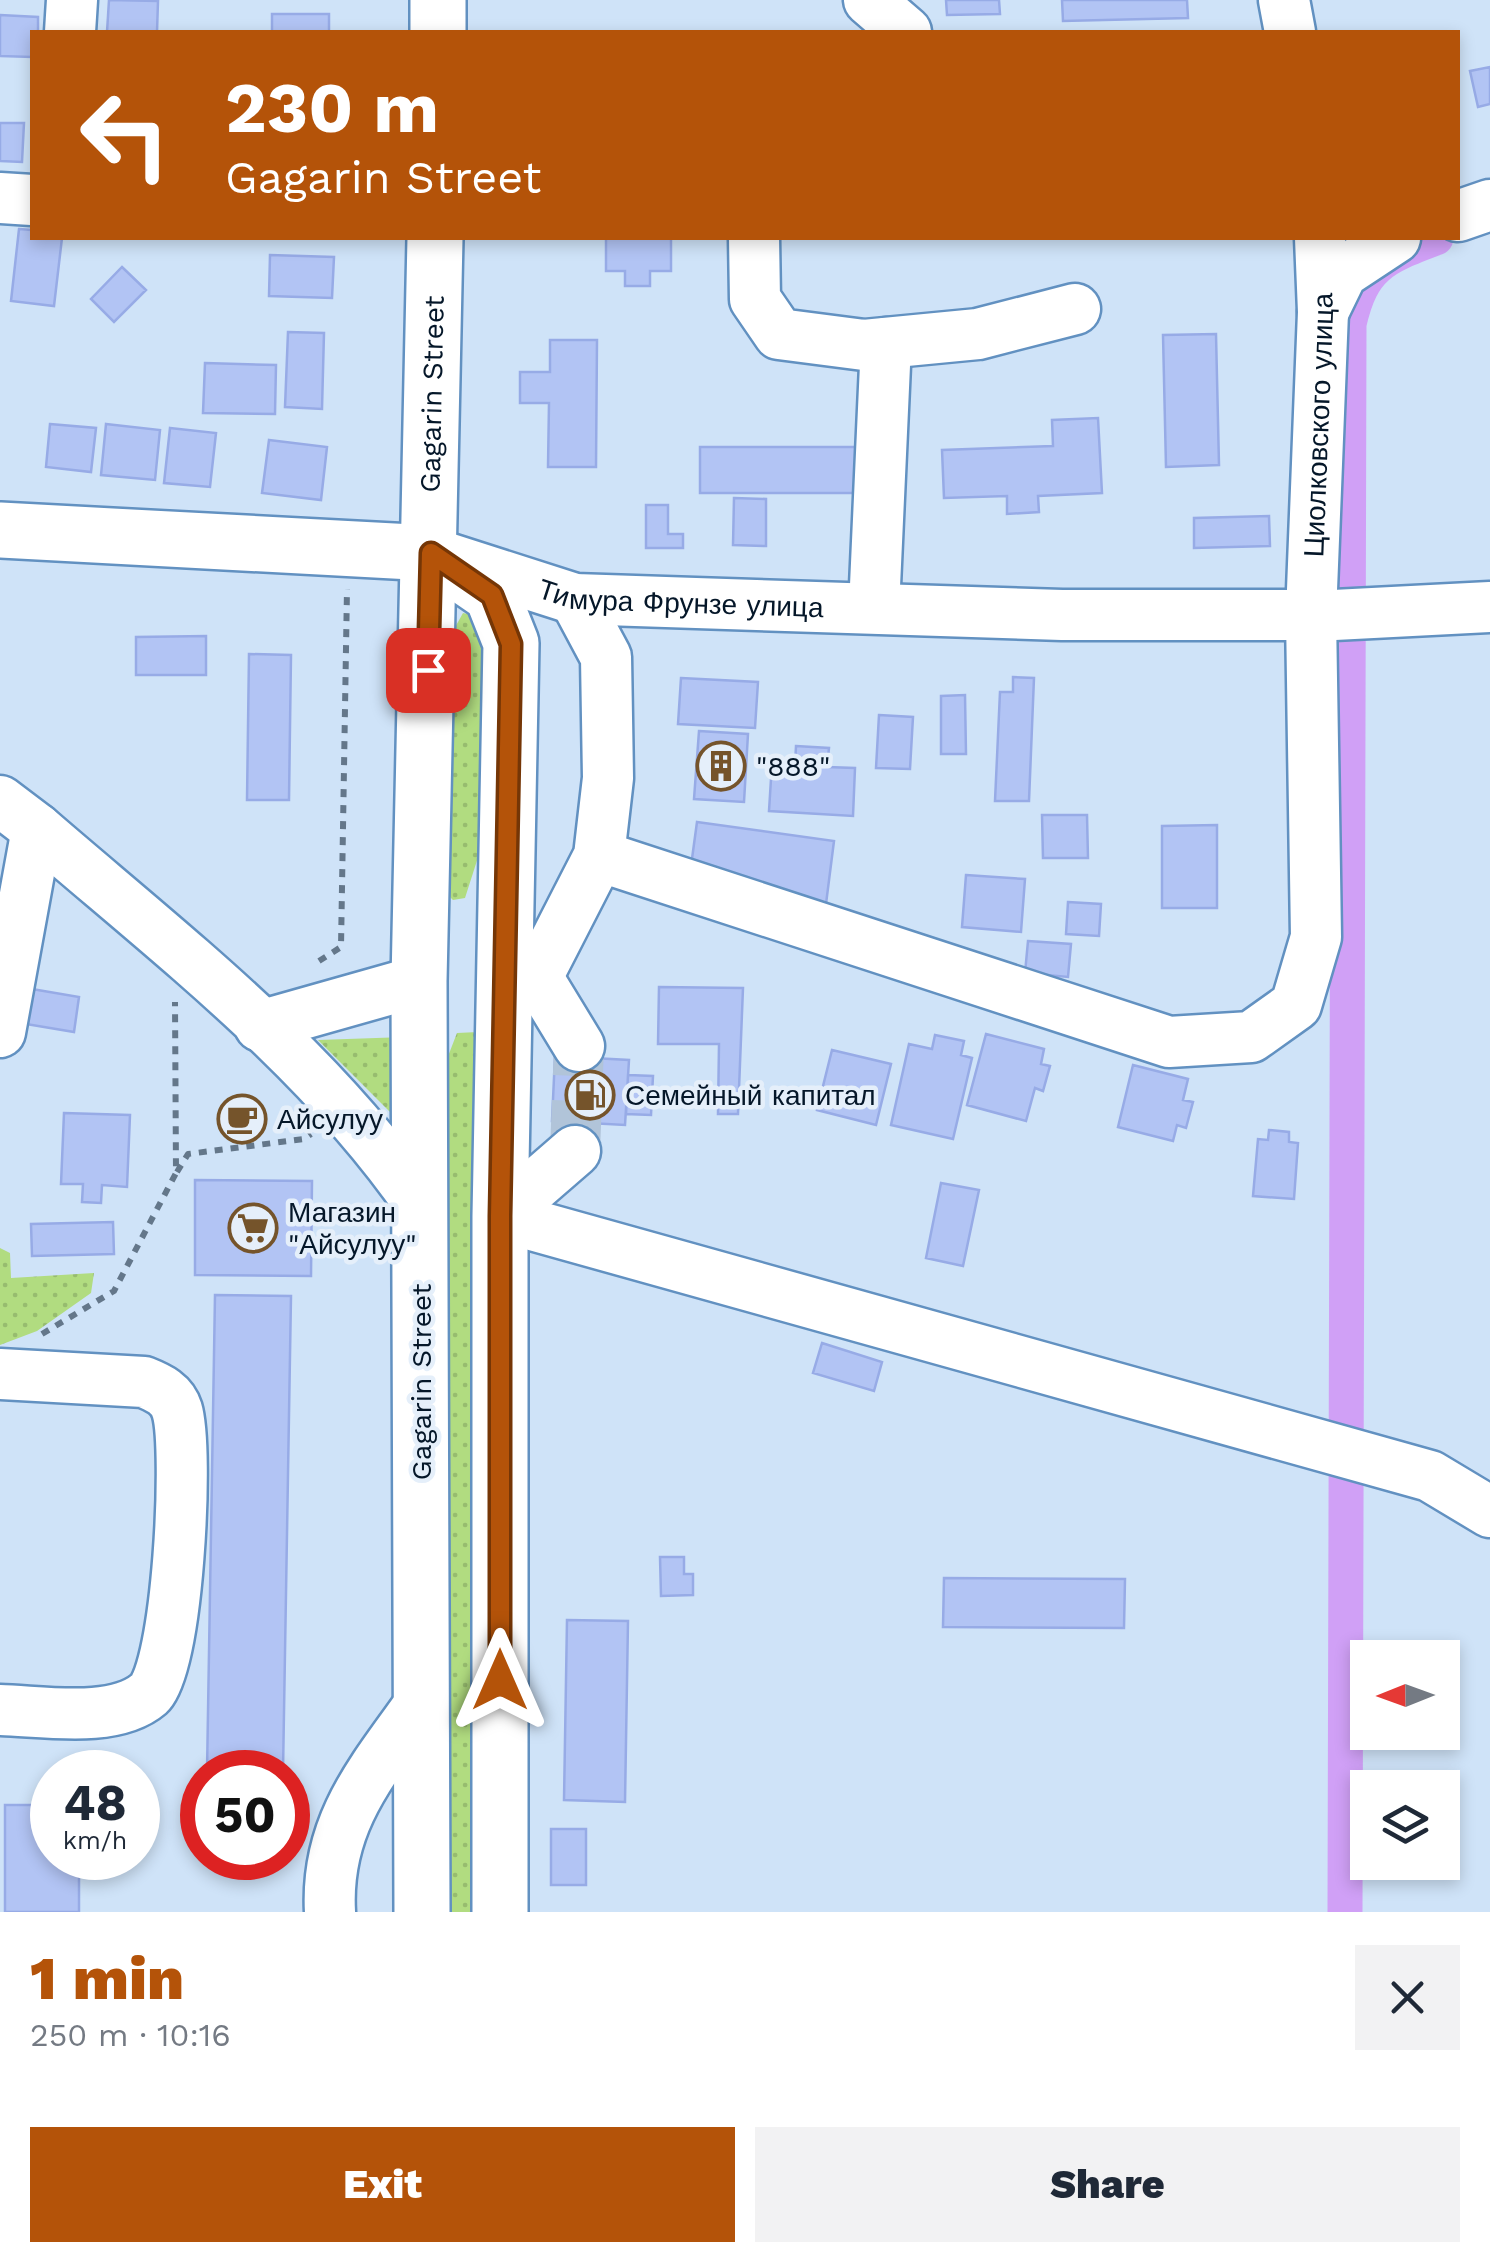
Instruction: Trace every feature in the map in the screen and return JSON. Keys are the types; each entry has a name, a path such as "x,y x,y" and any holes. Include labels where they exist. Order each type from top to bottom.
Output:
{"main road":[{"path":"438,0 438,30"},
{"name":"Gagarin Street","path":"422,1912 419,981 435,240"},
{"name":"Тимура Фрунзе улица","path":"0,530 431,553"},
{"path":"431,553 492,595 511,644 522,977 500,1216 500,1912"},
{"path":"419,981 522,977"}],"street":[{"path":"70,30 72,0"},
{"path":"868,0 904,30"},
{"path":"1284,0 1290,30"},
{"path":"0,198 30,200"},
{"path":"1460,215 1490,205"},
{"path":"754,240 755,299 779,334 864,344 978,334 1076,309"},
{"name":"Циолковского улица","path":"599,856 1170,1042 1251,1038 1296,1005 1316,936 1333,615 1320,240"},
{"path":"1323,312 1342,273 1393,240"},
{"path":"874,608 886,342"},
{"name":"Тимура Фрунзе улица","path":"431,553 576,599 1062,615 1333,615 1490,606"},
{"path":"576,599 606,657 610,740 599,856 522,977 579,1046"},
{"path":"19,815 260,1026 378,1144 420,1205"},
{"path":"0,1032 19,815"},
{"path":"260,1026 419,981"},
{"path":"500,1216 575,1151"},
{"path":"500,1216 1430,1476 1490,1512"},
{"path":"0,1710 110,1711 136,1703 152,1692 162,1674 172,1638 182,1450 177,1410 159,1388 16,1356"},
{"path":"330,1912 331,1854 340,1828 359,1791 422,1701"}],"path":[{"path":"320,961 341,948 347,586"},
{"path":"175,949 176,1173"},
{"path":"16,1356 114,1290 188,1154 304,1139 344,1108"}],"green space":[{"path":"463,613 476,616 490,636 481,848 465,898 453,900 446,893 448,640"},
{"path":"478,1032 479,1912 443,1912 445,1064 457,1033"},
{"path":"405,1037 404,1126 318,1040"},
{"path":"0,1248 10,1253 11,1278 94,1273 91,1293 37,1331 0,1345"}],"building":[{"path":"109,0 158,1 157,30 107,30"},
{"path":"946,0 999,0 1000,14 947,15"},
{"path":"1062,0 1187,0 1188,18 1063,21"},
{"path":"272,14 329,14 329,30 272,30"},
{"path":"0,15 38,17 38,30 30,30 30,57 0,56"},
{"path":"1490,67 1490,104 1478,107 1470,71"},
{"path":"0,123 24,123 22,162 0,161"},
{"path":"19,229 30,230 30,240 62,240 54,306 11,301"},
{"path":"606,240 671,240 671,271 650,271 650,286 625,286 625,271 606,271"},
{"path":"270,255 334,257 332,298 269,296"},
{"path":"122,267 146,290 114,322 91,299"},
{"path":"288,332 324,333 322,409 285,407"},
{"path":"1216,334 1219,465 1166,467 1163,335"},
{"path":"550,340 597,340 596,467 548,467 549,403 520,403 520,372 550,372"},
{"path":"205,363 276,365 275,414 203,413"},
{"path":"1098,418 1102,493 1038,496 1039,512 1007,514 1007,496 944,498 942,450 1053,446 1052,420"},
{"path":"50,424 96,428 91,472 46,467"},
{"path":"106,424 160,430 155,480 101,475"},
{"path":"170,428 216,433 210,487 164,483"},
{"path":"269,440 327,447 321,500 262,493"},
{"path":"700,447 868,447 869,493 700,493"},
{"path":"734,498 766,499 766,546 733,545"},
{"path":"646,505 668,505 668,534 683,534 683,548 646,548"},
{"path":"1269,516 1270,546 1194,548 1194,518"},
{"path":"206,636 206,675 136,675 136,637"},
{"path":"249,654 291,655 289,800 247,800"},
{"path":"1013,677 1034,678 1029,801 995,801 1000,692 1013,692"},
{"path":"681,678 758,682 755,728 678,724"},
{"path":"965,695 966,754 941,754 941,696"},
{"path":"879,715 913,717 910,769 876,768"},
{"name":"\"888\"","path":"699,731 748,734 744,802 694,799"},
{"path":"796,746 829,748 827,767 855,768 853,816 769,811 772,763 795,765"},
{"path":"1042,815 1087,815 1088,858 1043,858"},
{"path":"697,822 834,841 826,904 691,866"},
{"path":"1217,825 1217,908 1162,908 1162,826"},
{"path":"966,875 1025,879 1021,932 962,927"},
{"path":"1068,902 1101,904 1099,936 1066,934"},
{"path":"1028,941 1071,944 1068,977 1025,973"},
{"path":"659,987 743,988 738,1114 718,1114 719,1044 658,1044"},
{"path":"32,989 79,997 74,1032 26,1024"},
{"path":"986,1034 1044,1049 1041,1064 1050,1066 1043,1091 1035,1088 1026,1121 967,1105"},
{"path":"935,1035 964,1041 961,1055 972,1058 953,1139 891,1125 909,1044 932,1049"},
{"path":"832,1050 891,1064 876,1125 817,1110"},
{"name":"Семейный капитал","path":"555,1056 629,1060 625,1125 552,1121"},
{"path":"1133,1065 1188,1079 1183,1100 1193,1102 1186,1128 1177,1125 1173,1141 1118,1127"},
{"path":"628,1075 653,1076 651,1115 626,1114"},
{"path":"64,1113 130,1115 127,1187 102,1185 101,1203 82,1202 83,1184 61,1184"},
{"path":"1269,1130 1289,1132 1289,1142 1298,1143 1294,1199 1253,1196 1258,1139 1268,1140"},
{"name":"Магазин \"Айсулуу\"","path":"195,1180 312,1181 311,1276 195,1275"},
{"path":"941,1183 979,1190 963,1266 926,1258"},
{"path":"113,1222 114,1254 32,1256 31,1224"},
{"path":"215,1295 291,1296 283,1750 207,1750"},
{"path":"822,1343 882,1362 874,1391 813,1373"},
{"path":"660,1557 684,1557 684,1574 693,1574 693,1595 661,1596"},
{"path":"944,1578 1125,1579 1124,1628 943,1627"},
{"path":"567,1620 628,1621 625,1802 564,1800"},
{"path":"5,1805 30,1805 30,1880 79,1880 79,1912 5,1912"},
{"path":"551,1829 586,1829 586,1885 551,1885"}],"waterway":[{"path":"1345,1912 1349,324 1368,277 1389,259 1431,240"}],"tunnel":[{"path":"575,1151 579,1046"}],"place":[{"name":"\"888\"","path":"721,766"},
{"name":"Семейный капитал","path":"590,1095"},
{"name":"Айсулуу","path":"242,1119"},
{"name":"Магазин \"Айсулуу\"","path":"253,1228"}],"route":[{"path":"428,670 431,553 492,595 511,644 500,1216 500,1680"}]}
